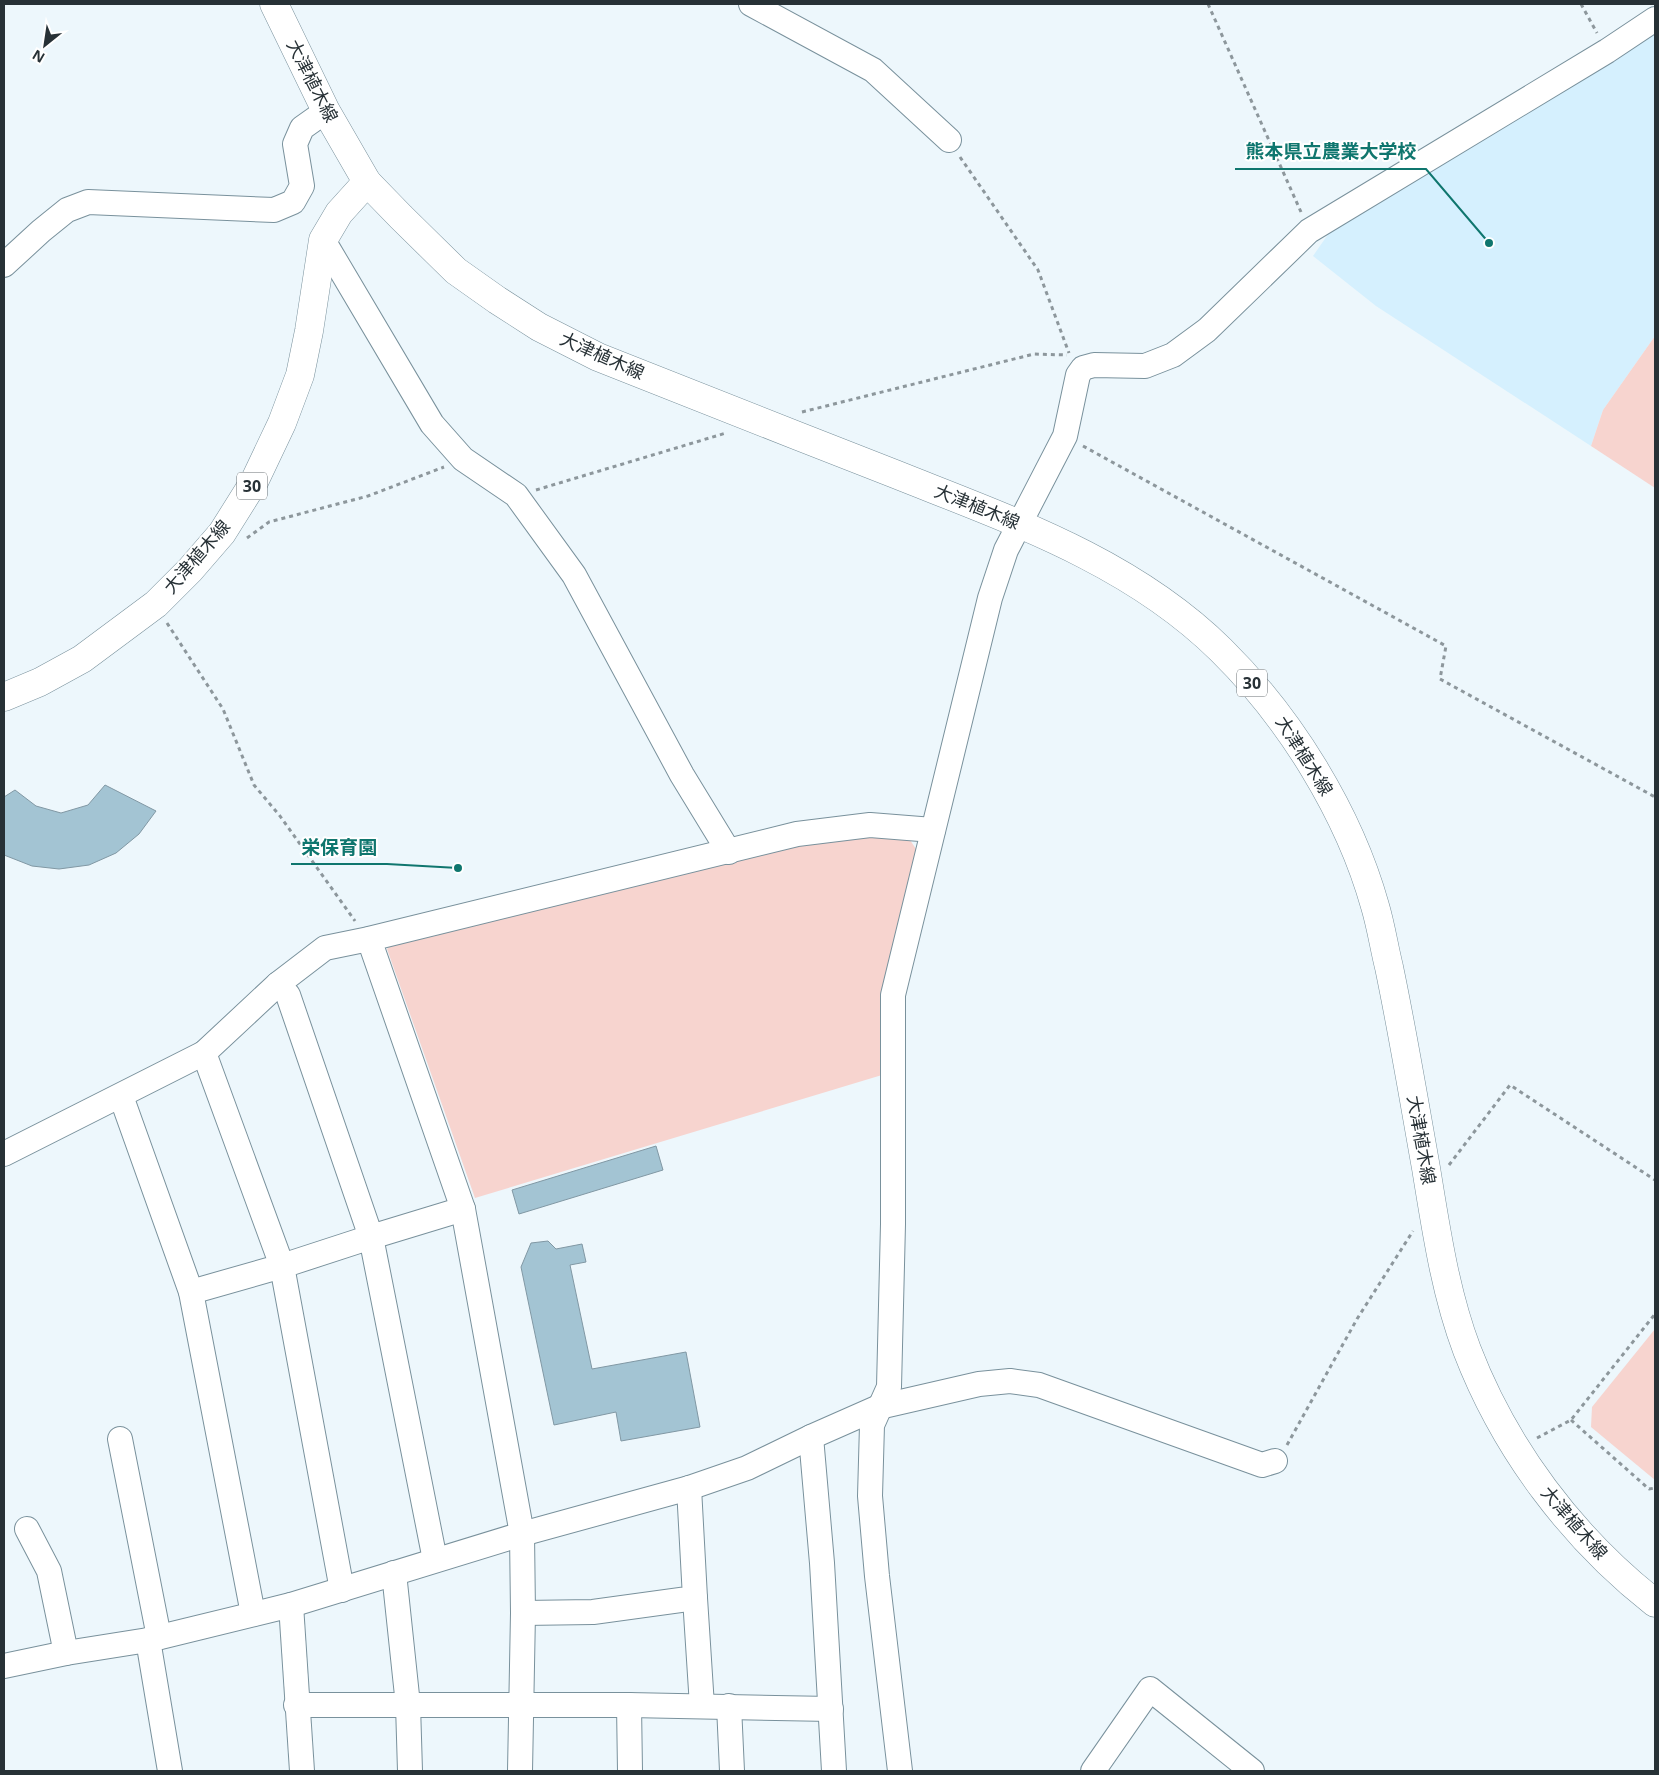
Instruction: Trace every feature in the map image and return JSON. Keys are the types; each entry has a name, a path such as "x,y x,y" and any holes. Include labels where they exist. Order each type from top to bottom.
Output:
{"main road":[{"name":"大津植木線","path":"274,4 326,111 368,182 401,218 456,271 497,300 539,327 598,357 1019,523 1104,564 1180,614 1221,650 1263,696 1280,717 1320,778 1343,822 1375,905 1399,1013 1434,1216 1453,1307 1466,1348 1483,1388 1517,1449 1566,1517 1592,1547 1655,1604"},
{"name":"大津植木線","path":"4,696 40,682 82,659 156,604 190,570 222,533 254,482 282,423 300,375 323,240 339,213 368,182"}],"street":[{"path":"750,4 872,70 948,140"},
{"path":"900,1771 877,1576 870,1496 872,1425 889,1388 893,1224 893,995 990,598 1006,550 1065,436 1078,375 1082,368 1094,365 1145,366 1173,355 1207,330 1309,230 1607,51 1655,19"},
{"path":"4,265 67,210 88,202 274,210 293,202 302,186 295,144 302,128 326,111"},
{"path":"323,240 432,424 463,459 516,495 574,574 682,775 729,852"},
{"path":"4,1154 204,1053 278,984 325,948 369,939 797,834 870,825 934,830"},
{"path":"369,939 463,1209 522,1534 523,1613 520,1771"},
{"path":"278,984 288,995 371,1237 435,1560"},
{"path":"204,1053 282,1266 342,1590"},
{"path":"121,1096 191,1292 253,1614"},
{"path":"191,1292 282,1266 463,1209"},
{"path":"4,1666 154,1638 291,1605 522,1534 689,1488 747,1468 879,1407 979,1384 1010,1381 1039,1385 1262,1465 1275,1461"},
{"path":"811,1437 822,1562 834,1771"},
{"path":"120,1439 154,1638 170,1771"},
{"path":"689,1488 702,1706"},
{"path":"27,1529 49,1571 66,1653"},
{"path":"394,1573 408,1705 410,1771"},
{"path":"523,1613 593,1612 696,1598"},
{"path":"291,1605 296,1705 302,1771"},
{"path":"1093,1771 1150,1688 1252,1771"},
{"path":"296,1705 628,1705 831,1709"},
{"path":"628,1705 630,1771"},
{"path":"729,1706 732,1771"}],"path":[{"path":"1208,4 1309,230"},
{"path":"1581,4 1607,51"},
{"path":"948,140 1038,270 1070,355"},
{"path":"1065,436 1446,646 1440,679 1655,797"},
{"path":"241,542 269,522 368,496 463,459"},
{"path":"156,604 223,709 254,785 280,816 369,939"},
{"path":"1426,1172 1447,1169 1510,1085 1655,1180"},
{"path":"1275,1461 1282,1452 1357,1319 1416,1226 1434,1216"},
{"path":"1517,1449 1571,1420 1655,1314"},
{"path":"1571,1420 1648,1490 1655,1488"}],"shaded area":[{"path":"1655,29 1655,336 1603,410 1591,446 1376,306 1313,256 1331,230"},
{"path":"1655,336 1655,488 1591,446 1603,410"},
{"path":"871,832 910,840 920,855 882,1075 475,1198 387,949 394,942 801,844"},
{"path":"1655,1329 1655,1480 1591,1427 1592,1407"}],"building":[{"path":"105,785 156,811 139,834 116,853 89,865 59,869 32,866 4,855 4,797 15,790 36,806 61,813 88,805"},
{"path":"656,1146 663,1170 519,1214 512,1190"},
{"path":"548,1241 556,1249 582,1244 586,1262 570,1265 592,1369 686,1352 700,1427 621,1441 616,1412 554,1425 521,1267 531,1243"}],"place":[{"name":"熊本県立農業大学校","path":"1489,243"},
{"name":"栄保育園","path":"458,868"}]}
